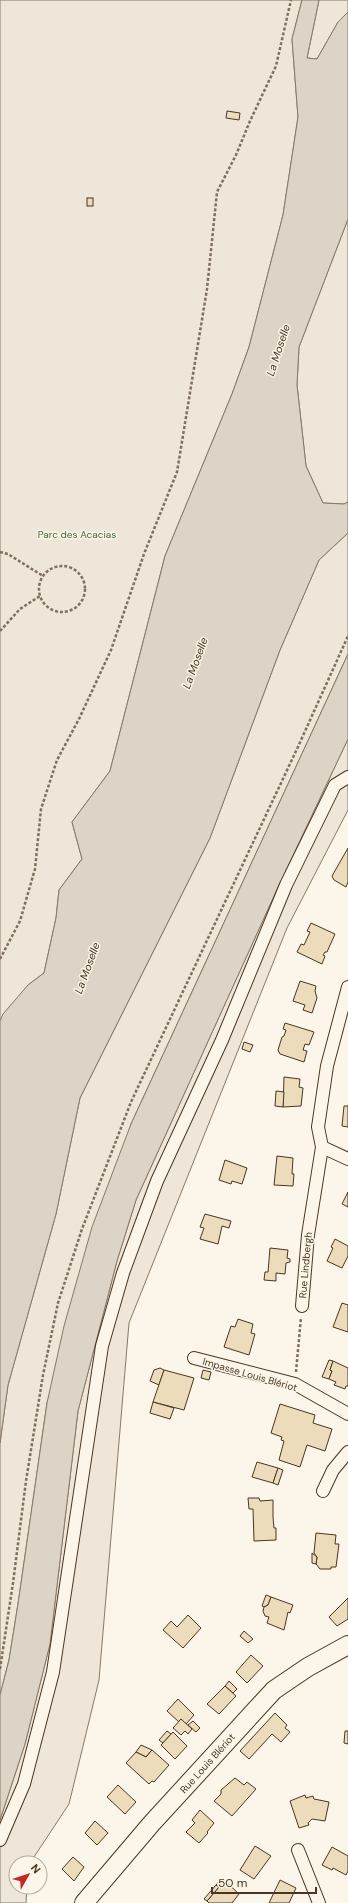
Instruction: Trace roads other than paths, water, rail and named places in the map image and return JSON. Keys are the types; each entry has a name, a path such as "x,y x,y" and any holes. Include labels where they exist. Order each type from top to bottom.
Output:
{"street":[{"path":"0,1840 24,1784 53,1672 102,1346 123,1273 157,1181 222,1040 286,885 334,785 348,777"},
{"path":"348,987 327,1066 318,1127 322,1147 348,1159"},
{"name":"Rue Lindbergh","path":"302,1306 308,1235 322,1147"},
{"name":"Impasse Louis Blériot","path":"194,1358 295,1384 348,1414"},
{"path":"323,1490 333,1470 348,1452"},
{"name":"Rue Louis Blériot","path":"84,1903 152,1823 274,1690 308,1667 348,1645"},
{"path":"298,1850 319,1903"}],"water":[{"name":"La Moselle","path":"302,0 319,0 307,58 317,59 338,22 348,12 348,219 299,347 297,385 306,466 323,503 344,504 348,502 348,533 319,560 280,650 210,838 80,1098 56,1214 8,1385 0,1443 0,1021 3,1014 28,985 44,973 56,918 59,890 82,859 72,822 110,771 165,556 232,394 249,347 283,215 298,117 292,39"},
{"path":"348,654 348,739 279,885 136,1200 117,1261 78,1411 50,1644 25,1744 0,1820 0,1695 9,1660 47,1403 64,1326 92,1227 131,1124"}],"park label":[{"name":"Parc des Acacias","path":"77,534"}]}
